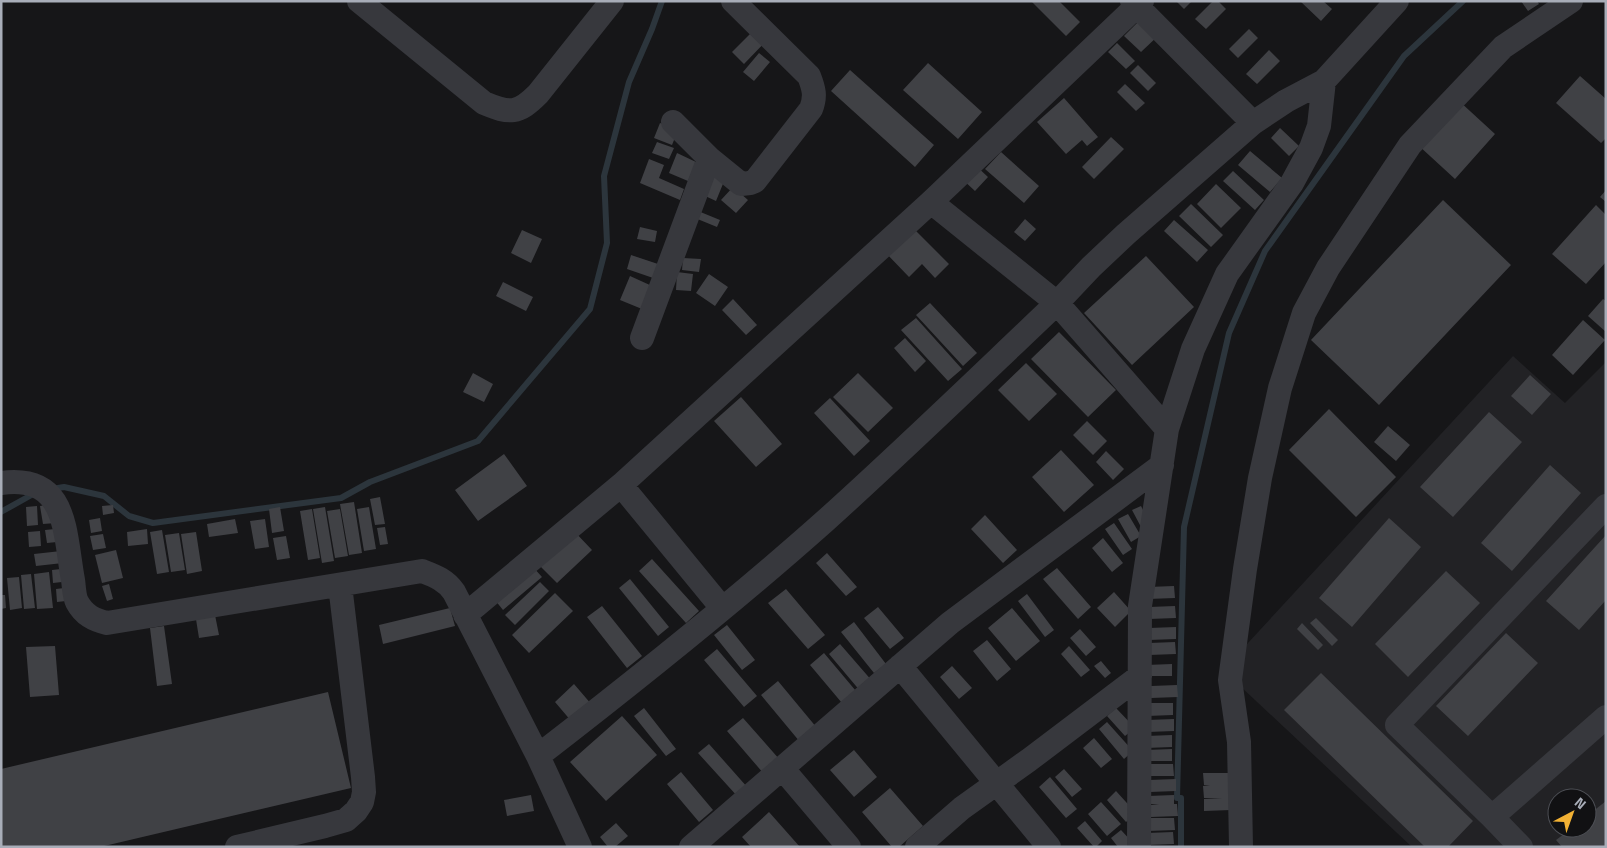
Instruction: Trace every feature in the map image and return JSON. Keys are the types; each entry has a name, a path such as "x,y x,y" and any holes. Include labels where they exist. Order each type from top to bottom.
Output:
{"street":[{"path":"359,1 484,103 500,110 514,111 527,106 538,94 612,1"},
{"path":"673,122 709,158 741,184 750,184 811,110 815,98 809,76 733,1"},
{"path":"538,756 722,608 825,521 1057,303 1126,234 1253,123 1286,101 1324,81 1397,1"},
{"path":"1241,847 1239,742 1230,680 1245,568 1260,478 1280,388 1304,313 1328,268 1410,145 1503,47 1571,1"},
{"path":"465,615 621,485 931,202 1137,3 1253,123"},
{"path":"1139,847 1140,606 1167,429 1193,348 1227,274 1292,184 1310,148 1319,126 1324,81"},
{"path":"642,338 709,158"},
{"path":"931,202 1057,303 1167,429"},
{"path":"691,847 950,623 1162,465"},
{"path":"1,483 17,481 46,492 61,513 76,601 87,614 96,620 107,622 422,571 438,576 450,586 538,756 580,847"},
{"path":"621,485 722,608"},
{"path":"1521,847 1492,816 1398,725 1606,506"},
{"path":"237,847 346,820 362,802 364,792 363,777 340,585"},
{"path":"900,666 1049,847"},
{"path":"917,847 962,808 1140,676"},
{"path":"1492,816 1606,717"},
{"path":"782,768 849,847"}],"shaded area":[{"path":"1513,356 1565,403 1606,362 1606,847 1412,847 1223,670"}],"building":[{"path":"1031,1 1059,1 1080,22 1066,36"},
{"path":"1176,1 1192,1 1184,9"},
{"path":"1213,1 1218,1 1226,9 1206,29 1195,19"},
{"path":"1300,1 1323,1 1332,9 1321,21"},
{"path":"1521,1 1537,1 1539,4 1528,11"},
{"path":"1142,18 1159,35 1141,52 1124,36"},
{"path":"756,28 767,40 744,64 732,52"},
{"path":"1249,29 1258,38 1238,58 1229,49"},
{"path":"1117,43 1135,61 1126,69 1108,52"},
{"path":"1269,50 1280,61 1257,84 1246,74"},
{"path":"759,53 770,62 754,81 743,72"},
{"path":"928,63 982,112 958,139 903,90"},
{"path":"1138,65 1156,83 1148,91 1130,73"},
{"path":"850,70 934,145 915,167 831,91"},
{"path":"1580,76 1606,99 1606,138 1601,143 1556,103"},
{"path":"1125,84 1145,103 1136,111 1117,92"},
{"path":"1064,98 1098,137 1087,146 1082,140 1066,154 1037,122"},
{"path":"1458,100 1495,134 1455,179 1418,145"},
{"path":"660,123 678,130 672,145 654,138"},
{"path":"1280,128 1299,146 1289,156 1271,138"},
{"path":"1111,137 1124,149 1094,179 1082,167"},
{"path":"657,142 674,148 669,159 652,153"},
{"path":"1250,151 1282,178 1270,192 1238,165"},
{"path":"1001,152 1039,186 1024,203 985,169"},
{"path":"677,153 696,162 688,181 669,173"},
{"path":"649,159 664,165 659,178 684,189 680,200 640,183"},
{"path":"974,164 988,177 975,191 961,178"},
{"path":"713,169 727,174 716,201 703,195"},
{"path":"1233,171 1264,200 1255,210 1223,181"},
{"path":"1216,184 1241,208 1221,228 1197,204"},
{"path":"733,187 748,200 736,213 721,200"},
{"path":"1606,190 1606,202 1600,197"},
{"path":"1443,200 1511,265 1379,405 1311,340"},
{"path":"1191,204 1223,235 1211,247 1179,216"},
{"path":"1596,205 1606,215 1606,262 1586,284 1552,254"},
{"path":"698,211 720,220 717,227 695,218"},
{"path":"1025,219 1036,229 1025,241 1014,232"},
{"path":"1174,220 1208,250 1197,262 1164,231"},
{"path":"910,225 949,264 935,278 922,264 909,277 884,251"},
{"path":"640,227 657,231 655,242 637,239"},
{"path":"522,230 542,239 531,263 511,253"},
{"path":"631,255 661,265 656,279 627,269"},
{"path":"1146,256 1194,307 1132,365 1084,313"},
{"path":"683,258 701,259 699,272 682,270"},
{"path":"677,272 693,274 691,291 676,290"},
{"path":"709,274 728,287 715,306 696,293"},
{"path":"630,276 652,286 642,309 620,300"},
{"path":"503,282 533,297 526,311 496,296"},
{"path":"733,299 757,325 746,335 722,310"},
{"path":"1603,299 1606,301 1606,332 1588,316"},
{"path":"930,303 977,353 963,366 916,315"},
{"path":"916,318 962,369 948,381 901,330"},
{"path":"1583,320 1605,340 1573,375 1552,355"},
{"path":"1059,332 1116,390 1088,417 1031,359"},
{"path":"905,338 926,361 915,372 894,348"},
{"path":"1026,363 1057,394 1029,421 998,390"},
{"path":"473,373 493,384 484,402 463,392"},
{"path":"858,373 893,408 868,432 833,397"},
{"path":"1530,375 1551,394 1532,415 1511,396"},
{"path":"741,397 782,444 756,467 714,421"},
{"path":"830,398 870,441 854,456 814,413"},
{"path":"1329,409 1396,477 1356,517 1289,450"},
{"path":"1489,412 1522,442 1453,517 1420,487"},
{"path":"1087,421 1107,441 1093,455 1073,435"},
{"path":"1388,426 1410,445 1396,461 1374,442"},
{"path":"1061,450 1094,485 1064,512 1032,477"},
{"path":"1106,451 1124,469 1113,480 1096,462"},
{"path":"504,454 527,486 478,521 455,490"},
{"path":"1550,465 1581,493 1512,571 1481,543"},
{"path":"380,497 385,524 375,525 370,499"},
{"path":"354,502 362,553 349,555 340,504"},
{"path":"53,504 56,523 43,524 40,506"},
{"path":"113,505 114,513 103,515 102,506"},
{"path":"37,506 38,525 27,526 26,507"},
{"path":"1141,506 1149,522 1141,527 1132,510"},
{"path":"280,507 284,531 272,533 269,509"},
{"path":"325,507 334,561 322,563 313,509"},
{"path":"369,507 376,549 364,551 357,509"},
{"path":"312,509 320,558 308,560 300,511"},
{"path":"340,509 348,556 335,558 327,511"},
{"path":"1128,514 1141,536 1131,542 1118,519"},
{"path":"985,515 1017,550 1003,563 971,529"},
{"path":"100,518 102,531 91,533 89,520"},
{"path":"1389,518 1421,547 1352,627 1319,598"},
{"path":"235,519 238,533 209,537 207,524"},
{"path":"265,519 269,547 255,549 250,521"},
{"path":"1114,523 1132,549 1123,555 1105,529"},
{"path":"385,527 388,544 380,545 377,528"},
{"path":"55,529 57,542 47,543 45,530"},
{"path":"147,529 148,544 128,546 127,532"},
{"path":"162,530 169,572 157,574 150,532"},
{"path":"573,530 592,550 557,583 538,564"},
{"path":"40,531 41,546 29,547 28,532"},
{"path":"196,532 202,571 187,574 181,534"},
{"path":"179,533 185,570 171,572 165,535"},
{"path":"103,534 106,548 93,550 90,536"},
{"path":"1606,535 1606,600 1579,630 1546,601"},
{"path":"286,536 290,558 277,560 273,538"},
{"path":"1103,538 1123,563 1112,572 1092,548"},
{"path":"116,550 123,578 102,583 95,555"},
{"path":"61,551 63,563 36,566 34,554"},
{"path":"827,553 857,587 846,596 816,563"},
{"path":"652,559 699,611 686,623 639,571"},
{"path":"533,567 542,577 503,610 495,600"},
{"path":"1057,568 1091,607 1078,619 1043,579"},
{"path":"61,569 62,582 53,583 52,570"},
{"path":"1446,571 1480,603 1408,677 1375,644"},
{"path":"49,572 53,608 37,609 34,574"},
{"path":"31,574 35,608 24,609 21,575"},
{"path":"19,577 22,608 10,610 7,578"},
{"path":"630,579 669,627 658,636 619,588"},
{"path":"540,582 549,591 515,625 505,615"},
{"path":"109,584 113,599 107,601 102,586"},
{"path":"1174,586 1175,598 1148,599 1148,587"},
{"path":"64,588 66,601 57,602 56,589"},
{"path":"786,589 825,635 808,649 768,603"},
{"path":"1114,592 1131,611 1115,627 1097,608"},
{"path":"555,593 573,611 529,653 512,635"},
{"path":"1027,594 1054,630 1045,637 1018,601"},
{"path":"1,595 5,595 6,608 1,609"},
{"path":"602,606 642,656 627,668 587,617"},
{"path":"1175,606 1176,618 1149,619 1149,607"},
{"path":"878,607 904,638 890,649 864,618"},
{"path":"450,608 455,626 383,644 379,625"},
{"path":"1012,608 1040,641 1016,661 988,628"},
{"path":"214,610 219,635 199,638 195,613"},
{"path":"1316,618 1338,640 1332,646 1310,623"},
{"path":"854,622 886,664 874,673 841,632"},
{"path":"1302,623 1323,645 1318,650 1297,629"},
{"path":"727,625 755,660 742,670 714,635"},
{"path":"164,626 172,684 157,686 150,628"},
{"path":"1176,627 1176,639 1149,640 1149,628"},
{"path":"1080,629 1096,647 1086,656 1070,638"},
{"path":"1506,633 1538,663 1468,736 1436,706"},
{"path":"987,640 1011,669 997,681 973,651"},
{"path":"1175,642 1176,654 1149,655 1149,643"},
{"path":"840,644 873,682 861,692 829,654"},
{"path":"55,646 59,695 30,697 26,647"},
{"path":"1069,646 1090,670 1081,677 1061,654"},
{"path":"717,649 757,696 744,707 704,660"},
{"path":"824,653 861,697 847,709 810,665"},
{"path":"1101,661 1111,673 1105,678 1094,666"},
{"path":"1172,664 1172,676 1146,676 1146,665"},
{"path":"952,666 972,688 959,699 940,677"},
{"path":"1321,673 1473,821 1448,847 1425,847 1284,710"},
{"path":"778,681 817,728 800,742 761,695"},
{"path":"574,684 592,705 572,722 555,702"},
{"path":"1177,685 1178,697 1151,698 1151,686"},
{"path":"328,692 351,788 100,847 1,847 1,769"},
{"path":"1147,703 1173,703 1173,715 1147,716"},
{"path":"644,708 676,749 666,756 634,716"},
{"path":"1116,708 1135,728 1125,736 1107,716"},
{"path":"622,716 657,755 606,801 570,762"},
{"path":"743,718 780,760 764,774 727,731"},
{"path":"1174,719 1174,731 1148,732 1147,720"},
{"path":"1107,722 1133,751 1124,759 1099,729"},
{"path":"1172,735 1172,747 1146,748 1146,736"},
{"path":"1094,738 1112,759 1101,768 1083,748"},
{"path":"709,744 748,788 738,797 698,753"},
{"path":"1172,749 1172,761 1146,761 1146,750"},
{"path":"854,750 877,777 854,797 830,770"},
{"path":"1147,764 1173,764 1174,776 1147,776"},
{"path":"1064,769 1082,789 1072,797 1055,777"},
{"path":"681,772 713,810 699,822 667,784"},
{"path":"1203,773 1230,773 1231,810 1204,811 1204,799 1222,798 1204,798 1203,786 1210,785 1204,785"},
{"path":"1050,777 1077,809 1066,818 1039,787"},
{"path":"1176,779 1176,791 1150,792 1149,780"},
{"path":"890,788 923,826 899,847 892,847 862,812"},
{"path":"1116,791 1136,813 1126,822 1107,800"},
{"path":"531,795 534,811 507,816 504,800"},
{"path":"1174,795 1174,804 1177,804 1178,816 1151,817 1151,805 1159,804 1148,804 1148,796"},
{"path":"1606,801 1606,847 1562,847 1556,840 1559,838 1597,838 1597,808"},
{"path":"1101,802 1121,824 1107,836 1088,814"},
{"path":"769,812 800,847 751,847 742,837"},
{"path":"1148,818 1174,818 1175,830 1148,831"},
{"path":"1085,821 1102,841 1096,847 1077,828"},
{"path":"616,823 628,836 615,847 608,847 600,837"},
{"path":"1121,830 1134,844 1130,847 1118,847 1111,838"},
{"path":"1173,832 1174,844 1147,845 1147,833"}],"waterway":[{"path":"52,489 64,487 104,496 129,516 153,523 341,498 370,482 478,441 590,309 607,243 604,176 629,82 662,1"},
{"path":"1181,847 1181,798 1177,798 1184,527 1229,333 1265,251 1404,56 1463,1"},
{"path":"1,512 35,493"}]}
